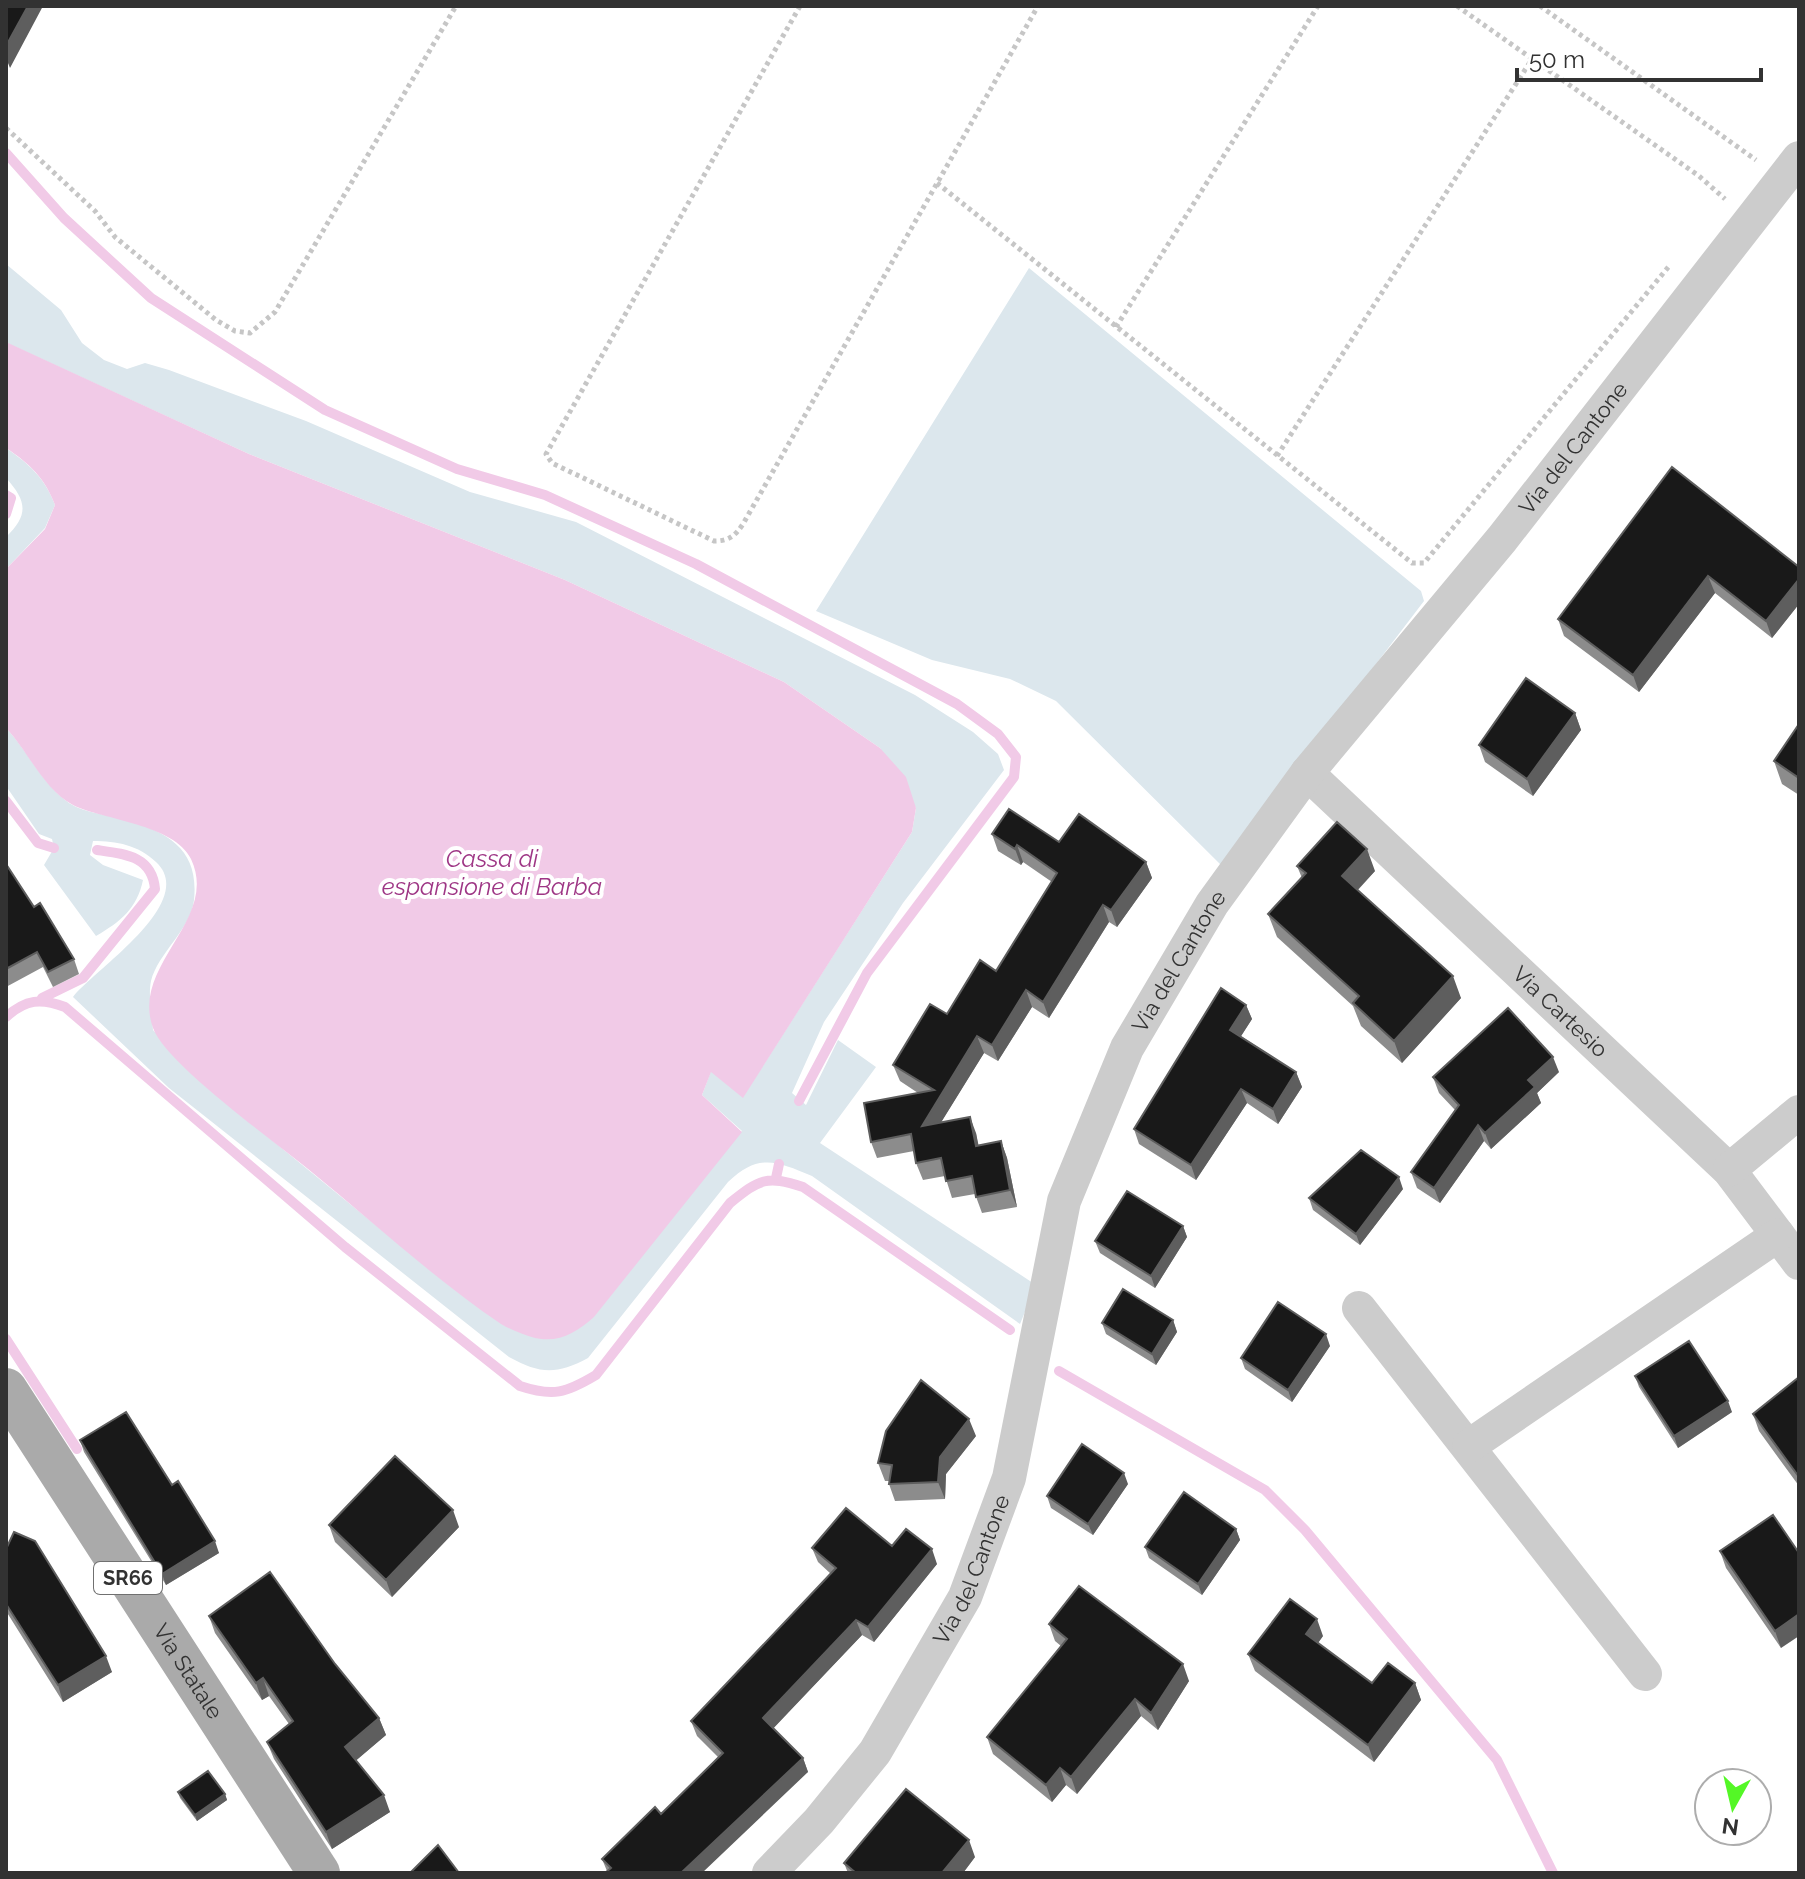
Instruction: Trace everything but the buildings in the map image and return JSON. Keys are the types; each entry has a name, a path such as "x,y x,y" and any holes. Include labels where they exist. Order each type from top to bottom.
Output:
{"main road":[{"name":"Via Statale","path":"6,1389 319,1873"}],"street":[{"name":"Via del Cantone","path":"769,1873 819,1821 875,1752 965,1597 1009,1478 1064,1201 1127,1048 1212,904 1307,773 1502,539 1799,158"},
{"name":"Via Cartesio","path":"1307,773 1729,1170 1799,1263"},
{"path":"1729,1170 1799,1112"},
{"path":"1469,1446 1778,1235"},
{"path":"1359,1308 1645,1674"}],"path":[{"path":"6,128 95,211 115,237 216,320 235,331 250,333 275,312 456,6"},
{"path":"800,6 550,442 546,454 552,463 714,541 725,541 735,536 1038,6"},
{"path":"1116,327 1318,6"},
{"path":"1457,6 1699,176 1728,201 1716,212"},
{"path":"1540,6 1750,154 1778,185"},
{"path":"1277,456 1532,59"},
{"path":"937,183 1412,563 1424,563 1674,259"}],"shaded area":[{"path":"6,264 61,310 82,343 104,360 127,369 145,363 169,370 306,421 470,492 576,522 915,695 973,732 998,754 1004,770 903,903 824,1022 792,1093 806,1105 838,1040 876,1067 820,1143 1036,1285 1020,1324 812,1176 768,1162 749,1167 728,1182 588,1358 557,1370 530,1367 509,1357 169,1088 73,997 120,953 154,915 164,896 166,878 156,862 142,852 119,843 93,841 90,855 103,865 143,880 132,907 96,936 44,865 54,848 52,839 39,834 6,786 6,728 51,786 69,803 157,832 179,847 187,857 194,883 192,911 151,981 153,1030 202,1083 449,1285 505,1326 742,1131 702,1095 711,1071 743,1097 912,832 916,808 880,748 784,682 565,580 249,454 9,344 6,342"},
{"path":"1029,268 1421,591 1424,601 1222,866 1056,701 1010,679 932,660 816,611"},
{"path":"6,448 35,472 55,505 45,528 6,569 6,537 19,522 22,508 18,494 6,478"}],"water":[{"name":"Cassa di espansione di Barba","path":"6,342 249,454 565,580 784,682 880,748 906,777 916,808 912,832 743,1098 711,1072 702,1095 742,1132 594,1317 581,1328 559,1338 535,1338 505,1326 476,1306 199,1081 162,1043 153,1028 149,1005 153,984 194,902 197,881 191,859 182,847 154,830 86,810 63,798 53,790 6,728 6,569 45,529 55,505 35,472 6,448"}],"waterway":[{"path":"6,153 64,218 151,298 325,410 457,469 545,495 696,564 957,704 998,734 1016,757 1014,777 867,973 799,1101"},
{"path":"6,495 11,498 6,514"},
{"path":"6,801 38,843 54,848"},
{"path":"42,998 83,978 155,889 153,878 143,863 127,855 97,850"},
{"path":"6,1017 34,1002 65,1007 345,1247 520,1386 559,1391 596,1375 730,1203 757,1184 772,1180 803,1187 1010,1330"},
{"path":"776,1178 779,1164"},
{"path":"6,1339 77,1449"},
{"path":"1059,1371 1265,1490 1305,1530 1497,1760 1553,1873"}]}
